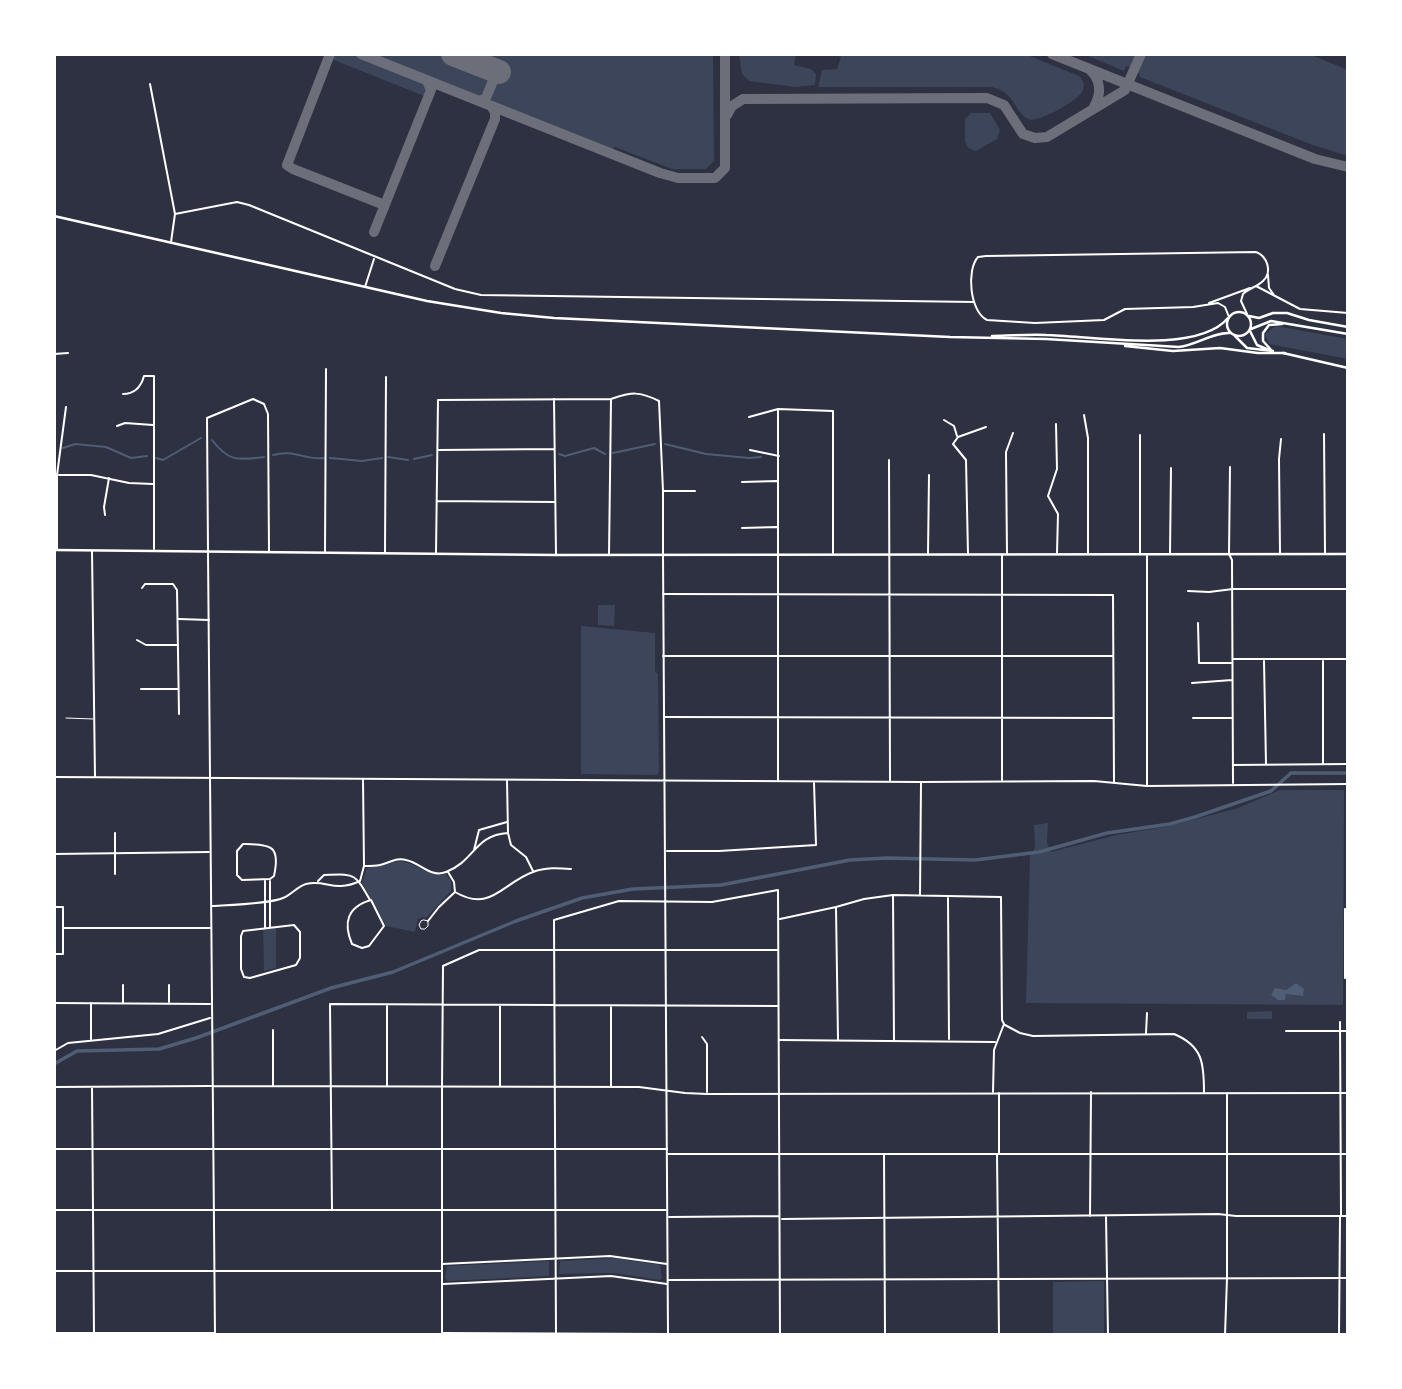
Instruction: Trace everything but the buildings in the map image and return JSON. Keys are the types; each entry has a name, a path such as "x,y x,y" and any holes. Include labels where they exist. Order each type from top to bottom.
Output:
{"main road":[{"path":"54,216 427,302 554,318 1179,347 1198,344 1221,333 1230,332"},
{"path":"961,338 1044,335 1169,340 1208,334 1237,312 1259,318 1273,313 1287,313 1348,327"},
{"path":"1248,315 1257,345 1272,351"},
{"path":"1229,318 1227,328 1247,348 1285,353 1348,368"},
{"path":"1235,336 1244,336 1271,321 1348,334"},
{"path":"1272,351 1263,341 1264,330 1273,324 1288,324"},
{"path":"1111,344 1173,351 1220,348 1285,353"},
{"path":"56,550 778,556 1348,554"}],"street":[{"path":"150,84 175,214 170,243"},
{"path":"175,214 237,202 249,205 455,289 481,295 974,302"},
{"path":"1229,318 1221,303 1125,309 1104,320 1035,323 987,320 979,314 974,302 972,266 975,259 981,256 1250,251 1260,253 1265,258 1269,288 1274,296"},
{"path":"365,288 375,257"},
{"path":"1248,315 1241,298 1244,292 1265,279 1267,271"},
{"path":"1255,285 1305,310 1348,313"},
{"path":"1205,305 1250,288"},
{"path":"54,354 68,354"},
{"path":"326,369 326,553"},
{"path":"123,394 139,388 144,376 154,376 153,552"},
{"path":"385,553 386,377"},
{"path":"436,553 439,400 611,399 628,393 643,393 659,401 663,491 664,851 666,950 668,1005 668,1334 442,1334 443,966 479,950 554,950 666,950 779,950"},
{"path":"554,398 555,555"},
{"path":"54,1333 215,1334 207,418 249,399 259,400 266,406 268,414 269,552"},
{"path":"609,555 611,399"},
{"path":"56,550 57,475 66,407"},
{"path":"778,409 778,781"},
{"path":"749,417 778,409 833,411 833,555"},
{"path":"1084,415 1088,438 1088,554"},
{"path":"944,420 954,426 958,437"},
{"path":"117,426 125,423 154,425"},
{"path":"1056,425 1056,469 1048,496 1058,514 1058,554"},
{"path":"968,555 966,460 953,444 958,437 986,427"},
{"path":"1007,555 1006,459 1013,433"},
{"path":"1324,434 1325,554"},
{"path":"1140,435 1140,554"},
{"path":"1280,554 1281,439"},
{"path":"438,450 555,449"},
{"path":"750,450 780,457"},
{"path":"890,460 890,782"},
{"path":"1230,467 1233,785"},
{"path":"1170,554 1171,468"},
{"path":"57,475 109,477 153,484"},
{"path":"928,555 929,475"},
{"path":"105,515 109,477"},
{"path":"742,482 778,481"},
{"path":"663,491 695,491"},
{"path":"436,501 555,502"},
{"path":"742,528 778,527"},
{"path":"92,551 95,778"},
{"path":"1147,554 1147,786"},
{"path":"1002,555 1002,781"},
{"path":"142,589 145,584 150,583 173,584 177,590 179,714"},
{"path":"1188,591 1209,593 1233,589 1348,589"},
{"path":"663,594 1113,595 1114,783"},
{"path":"178,619 209,620"},
{"path":"1198,623 1199,663 1233,663"},
{"path":"136,640 146,645 178,645"},
{"path":"663,656 1114,656"},
{"path":"1233,659 1348,659"},
{"path":"1264,659 1266,765"},
{"path":"1322,765 1323,659"},
{"path":"1192,683 1233,680"},
{"path":"141,689 178,689"},
{"path":"663,717 1114,718"},
{"path":"1193,718 1232,718"},
{"path":"1233,765 1348,764"},
{"path":"54,777 1002,781 1147,786 1348,784"},
{"path":"211,906 282,899 304,884 347,887 359,881 364,866 363,779"},
{"path":"508,779 508,833 511,845 526,857 533,872"},
{"path":"664,851 719,851 816,845 814,782"},
{"path":"920,896 921,782"},
{"path":"473,853 479,830 508,821"},
{"path":"115,833 116,874"},
{"path":"364,866 382,865 400,859 408,860 432,873 448,872 468,859 479,843 487,837 508,833"},
{"path":"270,879 242,880 237,875 236,850 243,845 267,845 273,849 275,872 270,879 270,927"},
{"path":"54,855 210,852"},
{"path":"455,891 466,898 481,901 533,872 552,868 572,869"},
{"path":"448,872 454,882 455,891"},
{"path":"317,883 324,875 347,874 359,881 384,926 369,946 362,948 352,944 346,929 351,912 370,901"},
{"path":"265,880 265,927"},
{"path":"556,1334 554,920 619,901 712,902 778,890 780,1335"},
{"path":"428,921 455,891"},
{"path":"893,895 894,1041"},
{"path":"779,919 893,895 1001,897 1004,1024 1020,1033 1033,1036 1174,1034 1187,1040 1198,1052 1203,1064 1205,1092"},
{"path":"948,897 949,1040"},
{"path":"54,907 63,907 63,954 54,954"},
{"path":"836,907 838,1040"},
{"path":"1346,978 1347,909"},
{"path":"270,927 298,927 299,962 263,975 244,977 241,969 241,936 248,929 270,927"},
{"path":"63,928 211,928"},
{"path":"123,985 123,1004"},
{"path":"169,985 169,1003"},
{"path":"54,1003 211,1004"},
{"path":"91,1003 91,1041"},
{"path":"332,1210 331,1004 779,1006"},
{"path":"387,1005 387,1087"},
{"path":"500,1005 500,1087"},
{"path":"611,1005 611,1087"},
{"path":"1146,1034 1147,1013"},
{"path":"54,1051 68,1043 158,1034 211,1017"},
{"path":"1339,1335 1340,1022"},
{"path":"993,1093 993,1051 1004,1024"},
{"path":"273,1030 273,1087"},
{"path":"1286,1031 1348,1031"},
{"path":"702,1037 707,1044 707,1094"},
{"path":"779,1040 996,1042"},
{"path":"54,1087 554,1086 639,1087 707,1094 1348,1093"},
{"path":"92,1087 94,1334"},
{"path":"1090,1217 1091,1092"},
{"path":"999,1093 999,1335"},
{"path":"1225,1335 1227,1093"},
{"path":"54,1149 668,1149"},
{"path":"668,1154 1348,1154"},
{"path":"884,1154 885,1335"},
{"path":"54,1210 668,1210"},
{"path":"668,1217 1348,1216"},
{"path":"1106,1217 1108,1335"},
{"path":"442,1264 619,1256 668,1265"},
{"path":"54,1271 442,1271"},
{"path":"442,1284 611,1276 668,1284"},
{"path":"668,1280 1348,1278"}],"lane":[{"path":"66,718 95,719"}],"shaded area":[{"path":"333,54 352,54 424,83 428,92 424,96 334,60"},
{"path":"370,54 436,54 489,76 489,83 481,96 473,95"},
{"path":"470,54 713,54 714,161 706,169 672,169 615,147 611,150 496,104 491,100 501,67"},
{"path":"739,54 796,54 794,65 811,69 816,74 815,85 796,87 749,81 742,74"},
{"path":"834,54 1025,54 1079,76 1084,88 1058,110 1033,120 1023,116 1006,94 992,87 818,87 822,70 837,69 841,57"},
{"path":"1083,54 1138,54 1133,68 1126,66 1124,71"},
{"path":"1145,54 1309,54 1348,70 1348,156 1310,144 1140,77 1138,71"},
{"path":"971,113 990,113 1000,130 997,139 976,151 968,148 965,141 965,119"},
{"path":"1276,326 1348,339 1348,359 1269,344 1265,334"},
{"path":"598,605 615,605 614,626 598,625"},
{"path":"581,626 655,633 655,671 658,674 657,775 581,774"},
{"path":"1280,790 1344,790 1343,1005 1026,1003 1030,857 1035,848 1034,825 1048,823 1047,843 1051,852 1238,808"},
{"path":"398,861 432,873 446,874 451,881 451,891 426,918 418,919 415,932 386,926 362,883 367,868"},
{"path":"276,928 276,968 264,971 263,930"},
{"path":"1296,983 1304,989 1303,996 1286,994 1285,1000 1278,1000 1271,995 1275,988 1286,990"},
{"path":"1272,1011 1272,1019 1247,1019 1247,1012"},
{"path":"615,1258 660,1265 662,1278 660,1280 614,1273 559,1274 560,1261"},
{"path":"549,1261 549,1276 448,1281 445,1278 447,1266"},
{"path":"1104,1281 1104,1335 1053,1335 1053,1282"}],"waterway":[{"path":"156,458 163,460 201,438"},
{"path":"212,440 234,458 264,457"},
{"path":"63,448 75,444 106,447 131,458 147,456"},
{"path":"613,453 655,444"},
{"path":"665,444 706,454 761,457"},
{"path":"559,454 565,456 594,448 605,454"},
{"path":"273,455 287,453 324,458"},
{"path":"414,459 432,455"},
{"path":"388,457 408,460"},
{"path":"330,458 362,461 382,458"},
{"path":"54,1064 77,1051 159,1049 196,1038 331,988 393,972 516,921 582,898 633,889 721,885 850,860 975,860 1039,852 1107,833 1170,824 1195,817 1271,791 1291,773 1348,773"}],"taxiway":[{"path":"330,54 287,165 382,204 384,208"},
{"path":"361,54 678,178 715,178 725,168 725,54"},
{"path":"1052,54 1315,159 1348,167"},
{"path":"727,115 732,106 743,99 987,98 1004,105 1023,134 1035,138 1047,137 1125,90 1141,54"},
{"path":"1088,68 1096,77 1099,86 1094,107"},
{"path":"479,101 486,98 497,71"},
{"path":"374,232 431,90 427,81"},
{"path":"435,266 495,119 491,106"}],"runway":[{"path":"453,54 499,72"}]}
